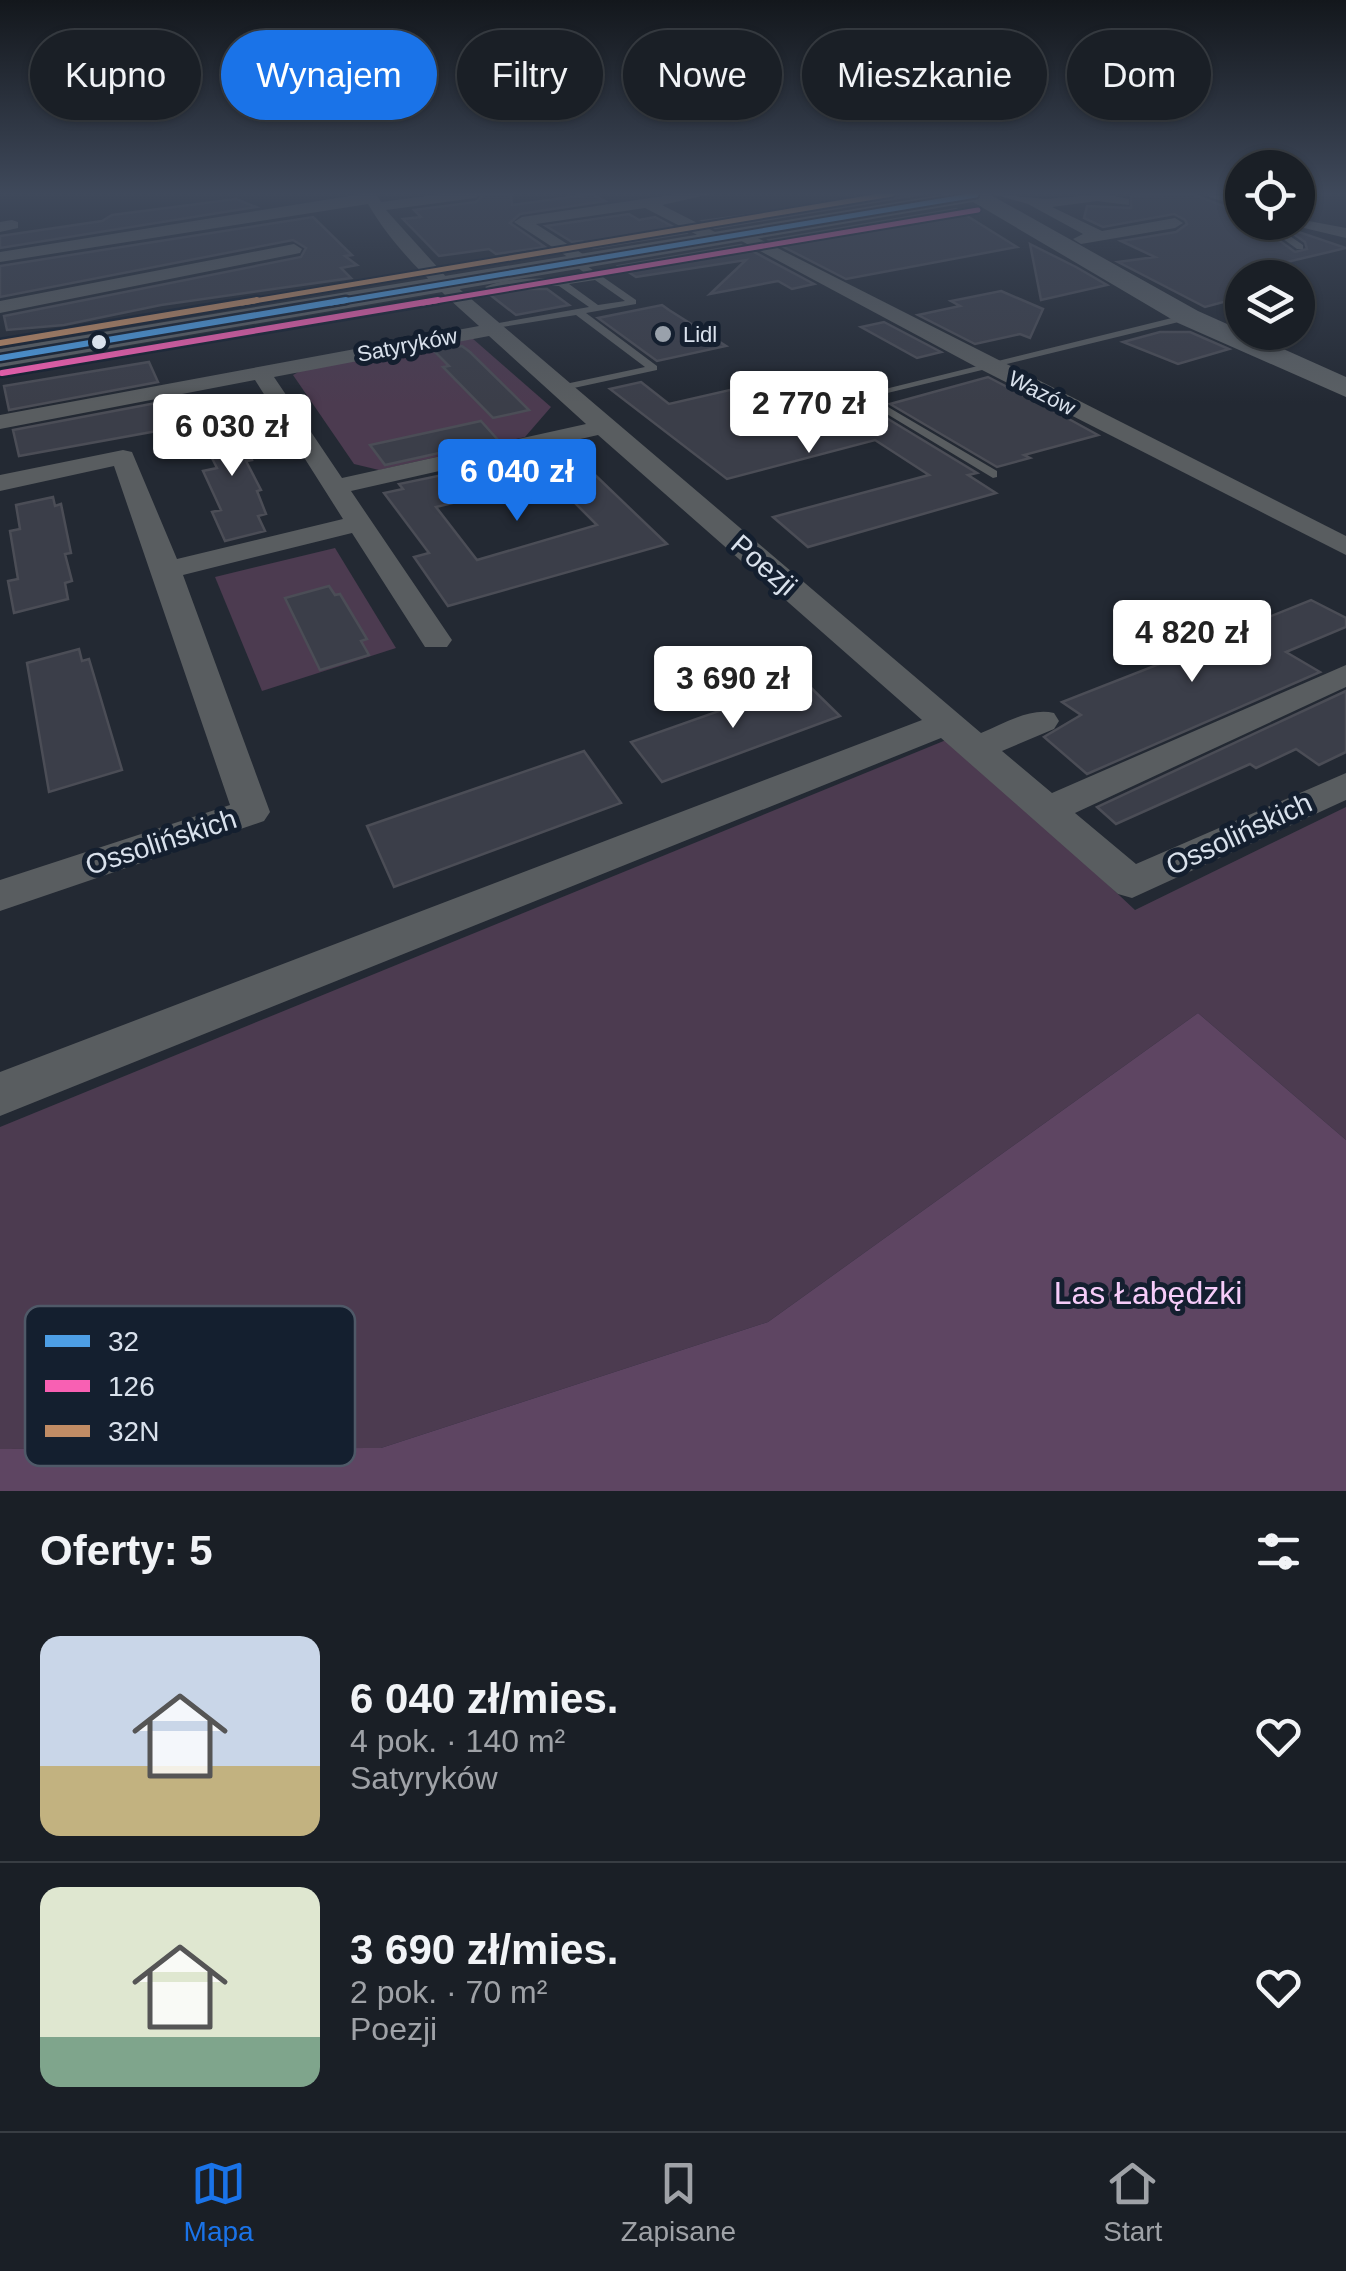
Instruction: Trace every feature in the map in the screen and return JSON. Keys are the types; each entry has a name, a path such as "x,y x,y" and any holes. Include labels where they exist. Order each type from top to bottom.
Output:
{"street":[{"path":"0,308 201,264"},
{"path":"308,264 311,267"},
{"name":"Poezji","path":"426,264 443,284 603,427 1132,883"},
{"path":"570,264 577,270"},
{"path":"0,358 443,284 606,264"},
{"name":"Wazów","path":"783,264 1346,546"},
{"path":"1093,264 1188,318 1346,388"},
{"name":"Satyryków","path":"0,422 494,328"},
{"path":"260,372 436,640"},
{"path":"336,487 603,427"},
{"name":"Ossolińskich","path":"0,483 123,458 251,812 0,896"},
{"path":"166,570 359,524"},
{"path":"1048,810 1344,675"},
{"path":"0,1094 962,735 1042,721"},
{"name":"Ossolińskich","path":"1132,883 1346,784"}],"lane":[{"path":"577,270 596,308"},
{"path":"489,287 577,270 633,302 494,328"},
{"path":"560,388 653,368 578,312"},
{"path":"993,474 862,396 1188,318"}],"shaded area":[{"path":"472,338 551,407 525,437 379,470 354,464 293,375 302,370"},
{"path":"335,548 396,648 262,691 215,577"},
{"path":"951,738 1135,910 1346,807 1346,1140 1198,1013 768,1322 381,1448 355,1448 355,1306 25,1306 25,1449 0,1449 0,1127"}],"green space":[{"name":"Las Łabędzki","path":"1198,1013 1346,1140 1346,1491 0,1491 0,1449 25,1449 25,1466 355,1466 355,1448 381,1448 768,1322"}],"building":[{"path":"15,264 172,264 0,297 0,266"},
{"path":"268,264 357,265 341,268 351,278 161,305 64,325 7,330 4,316"},
{"path":"633,264 723,264 636,277 619,266"},
{"path":"742,264 776,264 814,284 792,289 778,281 710,294"},
{"path":"816,264 928,264 846,279"},
{"path":"1034,264 1069,264 1107,285 1041,300"},
{"path":"1121,264 1225,264 1225,302 1205,307"},
{"path":"547,289 569,305 516,315 489,294"},
{"path":"1001,291 1043,309 1030,338 1020,334 975,344 918,315 960,306 951,301"},
{"name":"Lidl","path":"662,305 726,346 657,361 598,318"},
{"path":"884,322 941,352 917,358 861,327"},
{"path":"1160,332 1190,332 1226,350 1178,364 1123,342"},
{"path":"462,346 529,410 493,418 443,367 449,366 433,350"},
{"path":"149,362 158,382 9,410 4,386"},
{"path":"988,377 1098,435 1024,455 1030,458 997,467 890,404"},
{"path":"641,382 669,404 743,387 807,424 870,408 977,473 968,475 996,493 808,547 773,517 929,475 875,440 727,479 610,389"},
{"path":"167,401 179,427 19,456 13,430"},
{"path":"229,418 234,425 241,424 255,449 248,450 252,460 246,461 261,490 257,491 266,514 258,516 265,531 225,541 212,512 221,510 203,471 217,468 195,425"},
{"path":"481,421 498,440 385,465 370,445"},
{"path":"568,449 667,544 448,606 414,557 429,553 384,493 403,489 399,484","holes":["551,479 597,525 477,560 436,507"]},
{"path":"53,497 55,506 61,504 71,553 65,554 72,581 65,583 68,599 14,613 8,581 18,579 10,531 20,529 16,505"},
{"path":"329,586 335,595 340,594 367,639 361,641 369,655 320,670 285,598"},
{"path":"1311,600 1346,618 1346,627 1286,652 1320,672 1087,774 1044,737 1081,715 1062,702 1162,663 1148,654 1233,620 1244,627"},
{"path":"79,649 82,661 89,659 122,770 49,792 27,663"},
{"path":"804,681 840,716 662,782 631,742"},
{"path":"1346,691 1346,752 1319,765 1296,749 1256,768 1250,764 1116,824 1097,807"},
{"path":"584,751 621,803 394,887 367,826"}],"transit line":[{"name":"32N","path":"0,343 475,264"},
{"name":"32","path":"0,358 565,264"},
{"name":"126","path":"2,373 657,264"}],"place":[{"name":"Lidl","path":"663,334"}]}
